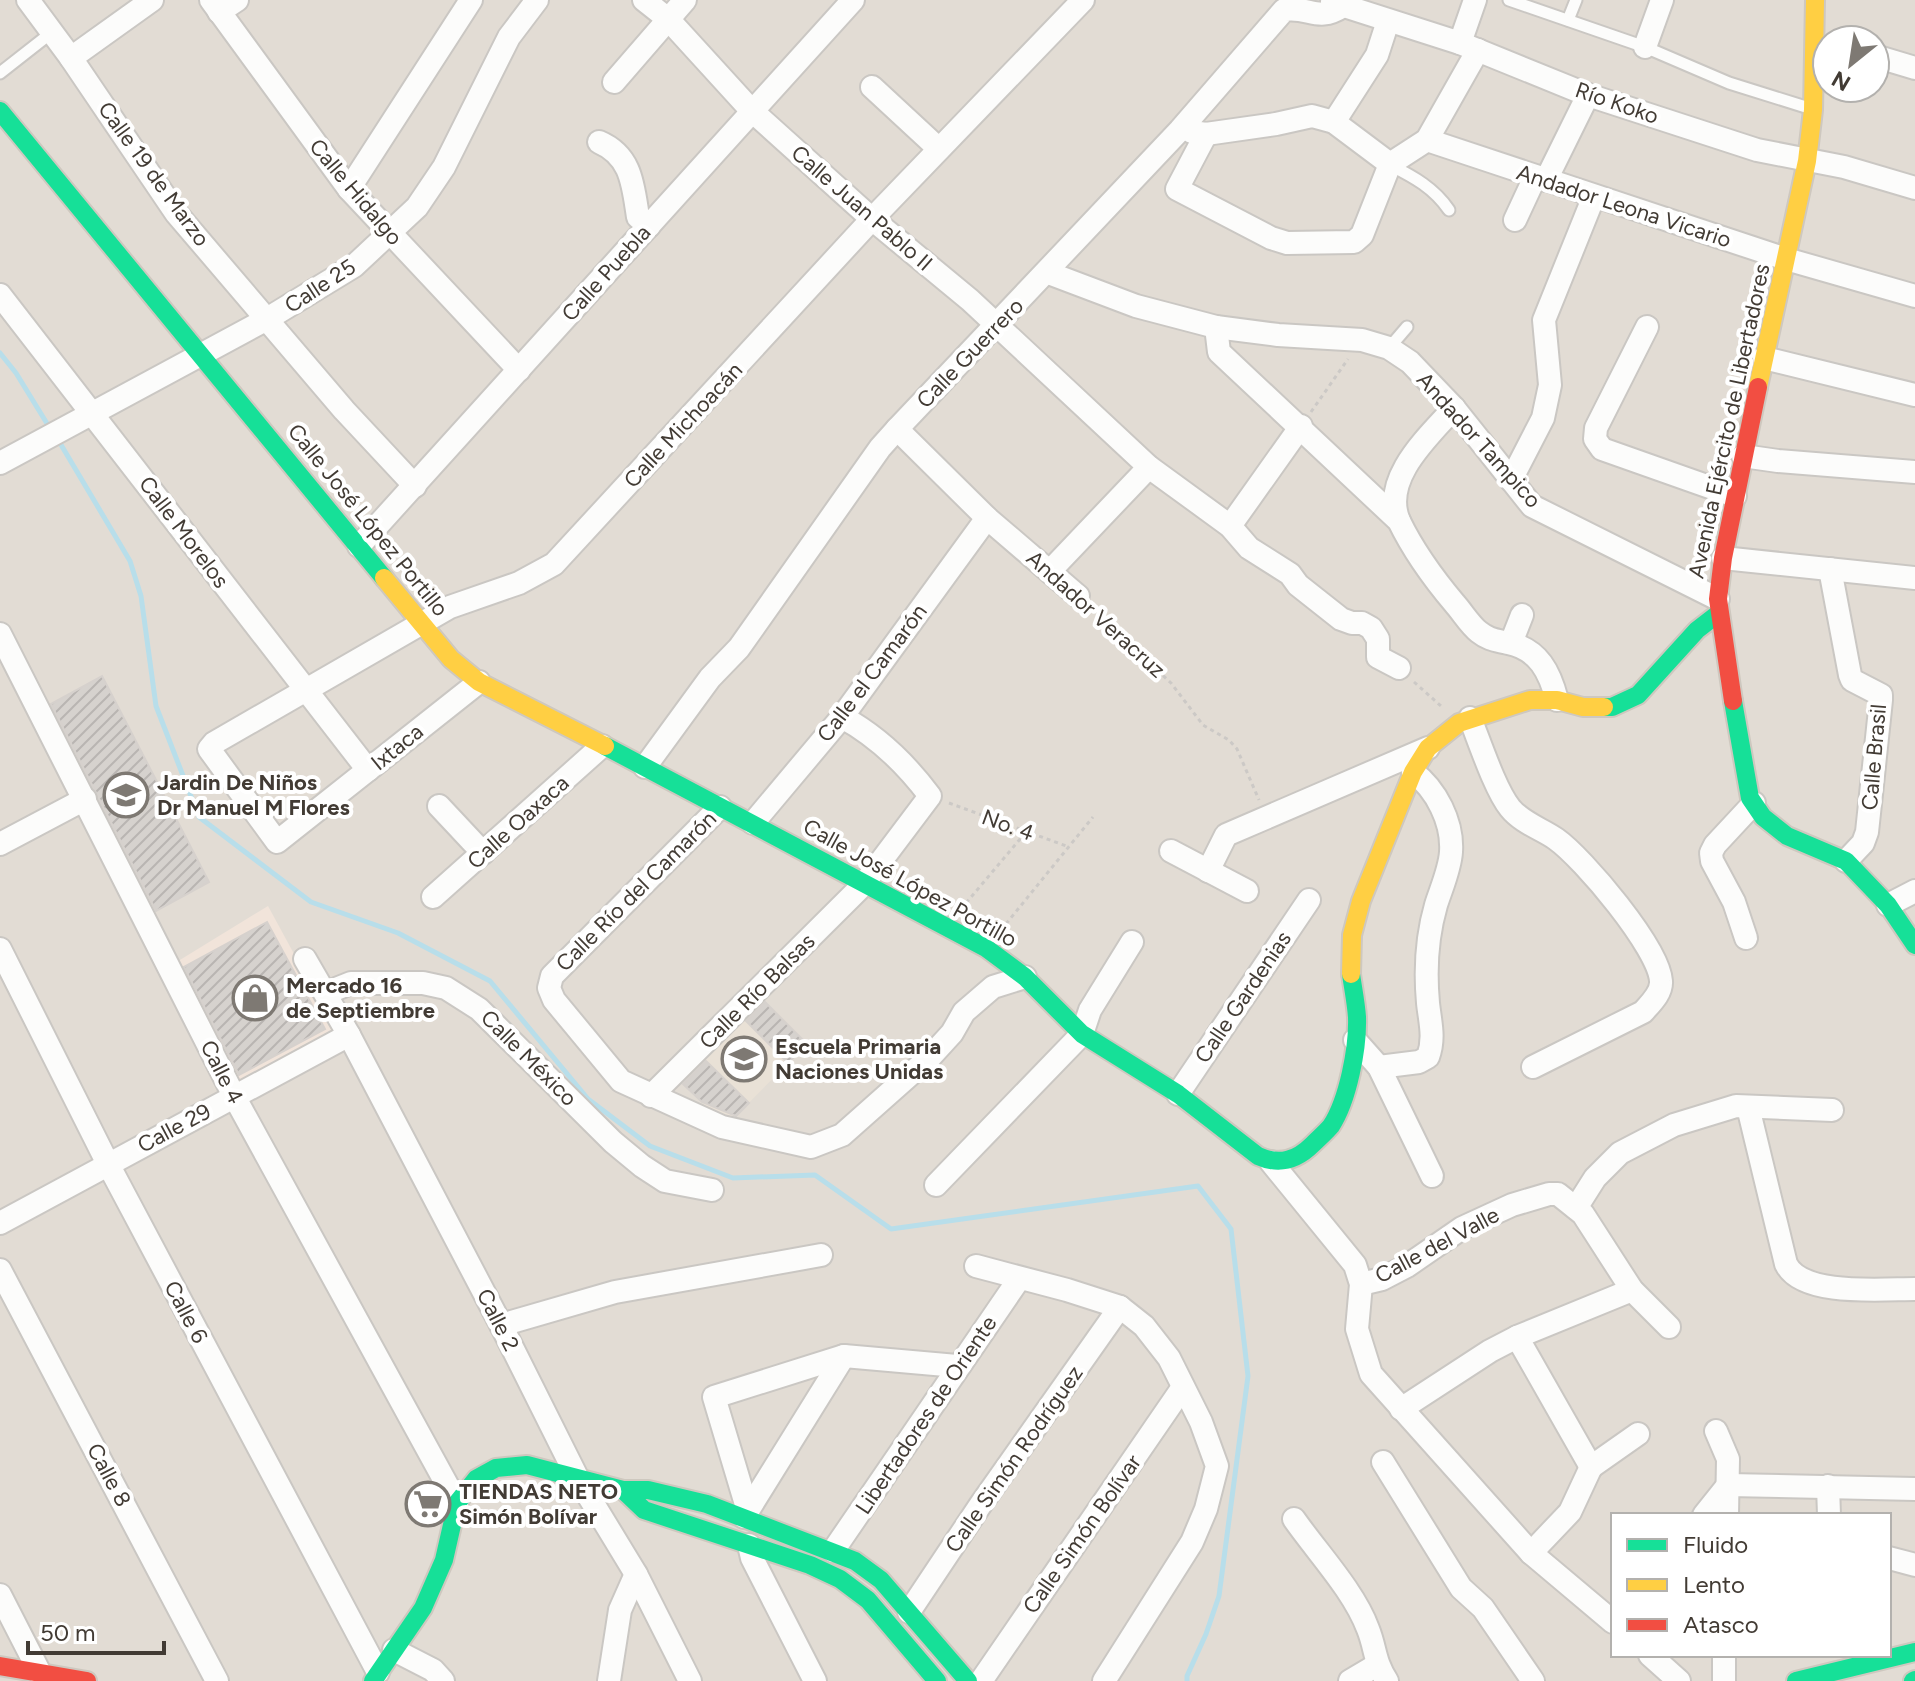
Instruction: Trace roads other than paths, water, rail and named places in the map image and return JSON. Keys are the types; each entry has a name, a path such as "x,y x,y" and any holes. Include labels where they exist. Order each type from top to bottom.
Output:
{"street":[{"name":"Calle 19 de Marzo","path":"28,0 176,213 344,410 415,486"},
{"path":"71,58 152,0"},
{"path":"349,189 471,0"},
{"name":"Calle 25","path":"5,460 267,319 354,266 417,207 444,167 509,37 537,0"},
{"name":"Calle Juan Pablo II","path":"644,0 668,19 751,110 872,219 997,326 1149,467 1230,526"},
{"path":"614,82 685,0"},
{"name":"Calle Puebla","path":"359,546 853,0"},
{"name":"Calle Michoacán","path":"277,842 209,749 214,743 450,607 519,583 554,564 872,219 1083,0"},
{"path":"1206,134 1177,189 1271,238 1287,243 1354,242 1362,235 1390,164 1427,140 1469,47 1475,0"},
{"path":"1645,47 1662,0"},
{"name":"Avenida Ejército de Libertadores","path":"1815,0 1819,24"},
{"name":"Río Koko","path":"1333,3 1469,47 1588,95 1757,150 1844,167 1915,188"},
{"name":"Calle Guerrero","path":"645,767 710,678 739,648 880,448 897,429 1180,130 1284,10 1294,8 1325,15 1333,3"},
{"name":"Calle Hidalgo","path":"222,4 349,189 519,370"},
{"path":"1334,122 1377,55 1388,21"},
{"path":"1891,61 1915,68"},
{"path":"872,87 939,149"},
{"path":"1515,220 1588,95"},
{"name":"Avenida Ejército de Libertadores","path":"1814,104 1807,161 1743,456 1723,558 1718,606 1750,798 1763,817 1787,836 1846,861 1888,905 1915,945"},
{"name":"Calle José López Portillo","path":"0,111 451,659 479,682 753,823 863,885 986,948 1025,977 1082,1034 1178,1094 1258,1156 1271,1162"},
{"path":"1180,130 1206,134 1312,116 1334,122 1390,164"},
{"name":"Andador Leona Vicario","path":"1427,140 1786,259 1915,296"},
{"path":"599,142 624,160 632,175 638,217 649,226"},
{"path":"1511,480 1537,433 1548,396 1549,362 1544,320 1594,196"},
{"name":"Andador Tampico","path":"1046,272 1136,306 1216,327 1278,335 1362,340 1389,348 1410,362 1454,408 1532,506 1718,606"},
{"name":"Calle Morelos","path":"0,295 84,418 368,770"},
{"path":"1216,327 1219,352 1399,521"},
{"path":"1647,327 1596,428 1595,439 1602,449 1735,496"},
{"path":"1764,358 1915,395"},
{"path":"1454,408 1404,470 1394,495 1399,521 1410,544 1434,579 1477,630 1492,641 1511,643 1539,658 1551,677 1557,700"},
{"path":"1301,426 1230,526 1249,548 1290,574 1298,585 1341,619 1371,628 1378,639 1378,657 1399,668"},
{"name":"Andador Veracruz","path":"897,429 987,518 1078,596"},
{"path":"1743,456 1915,472"},
{"path":"1050,571 1149,467"},
{"name":"Calle el Camarón","path":"753,823 842,717 987,518"},
{"path":"1723,558 1915,578"},
{"name":"Calle Brasil","path":"1830,569 1852,680 1881,695 1867,832 1863,843 1846,861"},
{"path":"1208,871 1226,835 1428,748 1464,721 1530,700 1557,700 1583,707 1612,707 1638,695 1718,606"},
{"path":"1511,643 1522,615"},
{"name":"Calle 4","path":"0,634 234,1096 457,1503"},
{"name":"Ixtaca","path":"277,842 479,682"},
{"path":"842,717 882,744 911,770 930,796 863,885"},
{"path":"1464,721 1511,809 1564,846 1632,921 1655,960 1662,982 1657,996 1643,1012 1533,1067"},
{"name":"Calle Oaxaca","path":"433,897 602,746"},
{"path":"1271,1162 1285,1162 1304,1153 1330,1127 1341,1106 1350,1075 1357,1019 1350,969 1352,935 1361,901 1413,772 1428,748"},
{"path":"1379,1067 1419,1062 1428,1057 1433,1042 1427,963 1431,922 1451,852 1447,828 1435,793 1426,781 1413,772"},
{"path":"0,844 85,799"},
{"path":"1746,938 1734,902 1712,861 1711,853 1754,803"},
{"path":"439,806 483,853"},
{"name":"Calle Río del Camarón","path":"651,1096 621,1081 554,1000 549,988 552,976 720,807"},
{"path":"1171,851 1247,891"},
{"name":"Calle Río Balsas","path":"651,1096 863,885"},
{"path":"1888,905 1915,891"},
{"name":"Calle Gardenias","path":"1178,1094 1309,900"},
{"path":"936,1185 1082,1034 1090,1010 1132,942"},
{"name":"Calle 6","path":"0,949 108,1164 375,1677"},
{"name":"Calle 2","path":"305,959 349,1035 577,1477 636,1574 690,1681"},
{"path":"651,1096 722,1127 811,1147 842,1135 931,1056 952,1033 964,1012 993,987 1025,977"},
{"name":"Calle México","path":"326,993 351,983 423,983 446,988 479,1009 613,1142 642,1166 665,1181 712,1190"},
{"name":"Calle 29","path":"0,1223 349,1035"},
{"path":"1355,1040 1379,1067 1432,1176"},
{"path":"1669,1327 1632,1290 1576,1208 1595,1178 1620,1153 1674,1125 1736,1106 1832,1110"},
{"path":"1748,1107 1790,1273 1800,1279 1838,1289 1915,1289"},
{"path":"1271,1162 1355,1265 1361,1284 1357,1329 1371,1374 1531,1553 1611,1620"},
{"name":"Calle del Valle","path":"1361,1284 1382,1279 1407,1266 1462,1228 1512,1205 1558,1194 1576,1208"},
{"path":"501,1325 615,1292 821,1255"},
{"path":"976,1266 1120,1307 1144,1326 1169,1358 1201,1422 1217,1466 1206,1509 1192,1542 1104,1681"},
{"name":"Calle 8","path":"0,1270 217,1681"},
{"name":"Libertadores de Oriente","path":"833,1551 1019,1279"},
{"path":"1401,1409 1517,1337 1632,1290"},
{"name":"Calle Simón Rodríguez","path":"909,1612 1120,1307"},
{"path":"1517,1337 1591,1467"},
{"path":"745,1514 844,1356"},
{"path":"745,1514 714,1397 844,1356 957,1366"},
{"name":"Calle Simón Bolívar","path":"981,1681 1183,1387"},
{"path":"1716,1431 1728,1459 1727,1513"},
{"path":"1531,1553 1570,1512 1591,1467 1638,1434"},
{"path":"1383,1462 1461,1588 1483,1608 1533,1681"},
{"path":"375,1677 423,1608 444,1560 457,1503 476,1479 496,1468 527,1465 623,1490 648,1490 745,1514 855,1561 881,1580 968,1681"},
{"path":"1728,1485 1915,1489"},
{"path":"1706,1513 1728,1485"},
{"path":"1828,1486 1829,1513"},
{"path":"623,1490 644,1510 810,1565 840,1579 868,1600 937,1681"},
{"path":"1294,1519 1368,1628 1382,1673 1350,1681"},
{"path":"749,1545 759,1572 815,1681"},
{"path":"1891,1559 1915,1565"},
{"path":"609,1681 620,1610 636,1574"},
{"path":"0,1595 42,1677"},
{"path":"394,1650 433,1670 443,1681"},
{"path":"1891,1655 1915,1652"},
{"path":"1652,1657 1679,1681"},
{"path":"1724,1657 1724,1681"},
{"path":"1796,1681 1828,1664 1879,1657"},
{"path":"0,1666 42,1677 87,1681"}],"lane":[{"path":"1509,0 1645,47 1729,83 1813,110"},
{"path":"1568,20 1576,0"},
{"path":"0,73 51,33"},
{"path":"1390,164 1422,181 1449,210"},
{"path":"1389,348 1407,327"}],"waterway":[{"path":"0,353 51,430"},
{"path":"57,438 130,561 141,596 156,706 199,817 311,902 398,933 490,981 588,1099 650,1146 733,1178 815,1175 891,1229 1198,1186 1231,1229 1248,1376 1219,1596 1187,1681"}],"place":[{"name":"Jardin De Niños Dr Manuel M Flores","path":"126,795"},
{"name":"Mercado 16 de Septiembre","path":"255,998"},
{"name":"Escuela Primaria Naciones Unidas","path":"744,1059"},
{"name":"TIENDAS NETO Simón Bolívar","path":"428,1504"}]}
